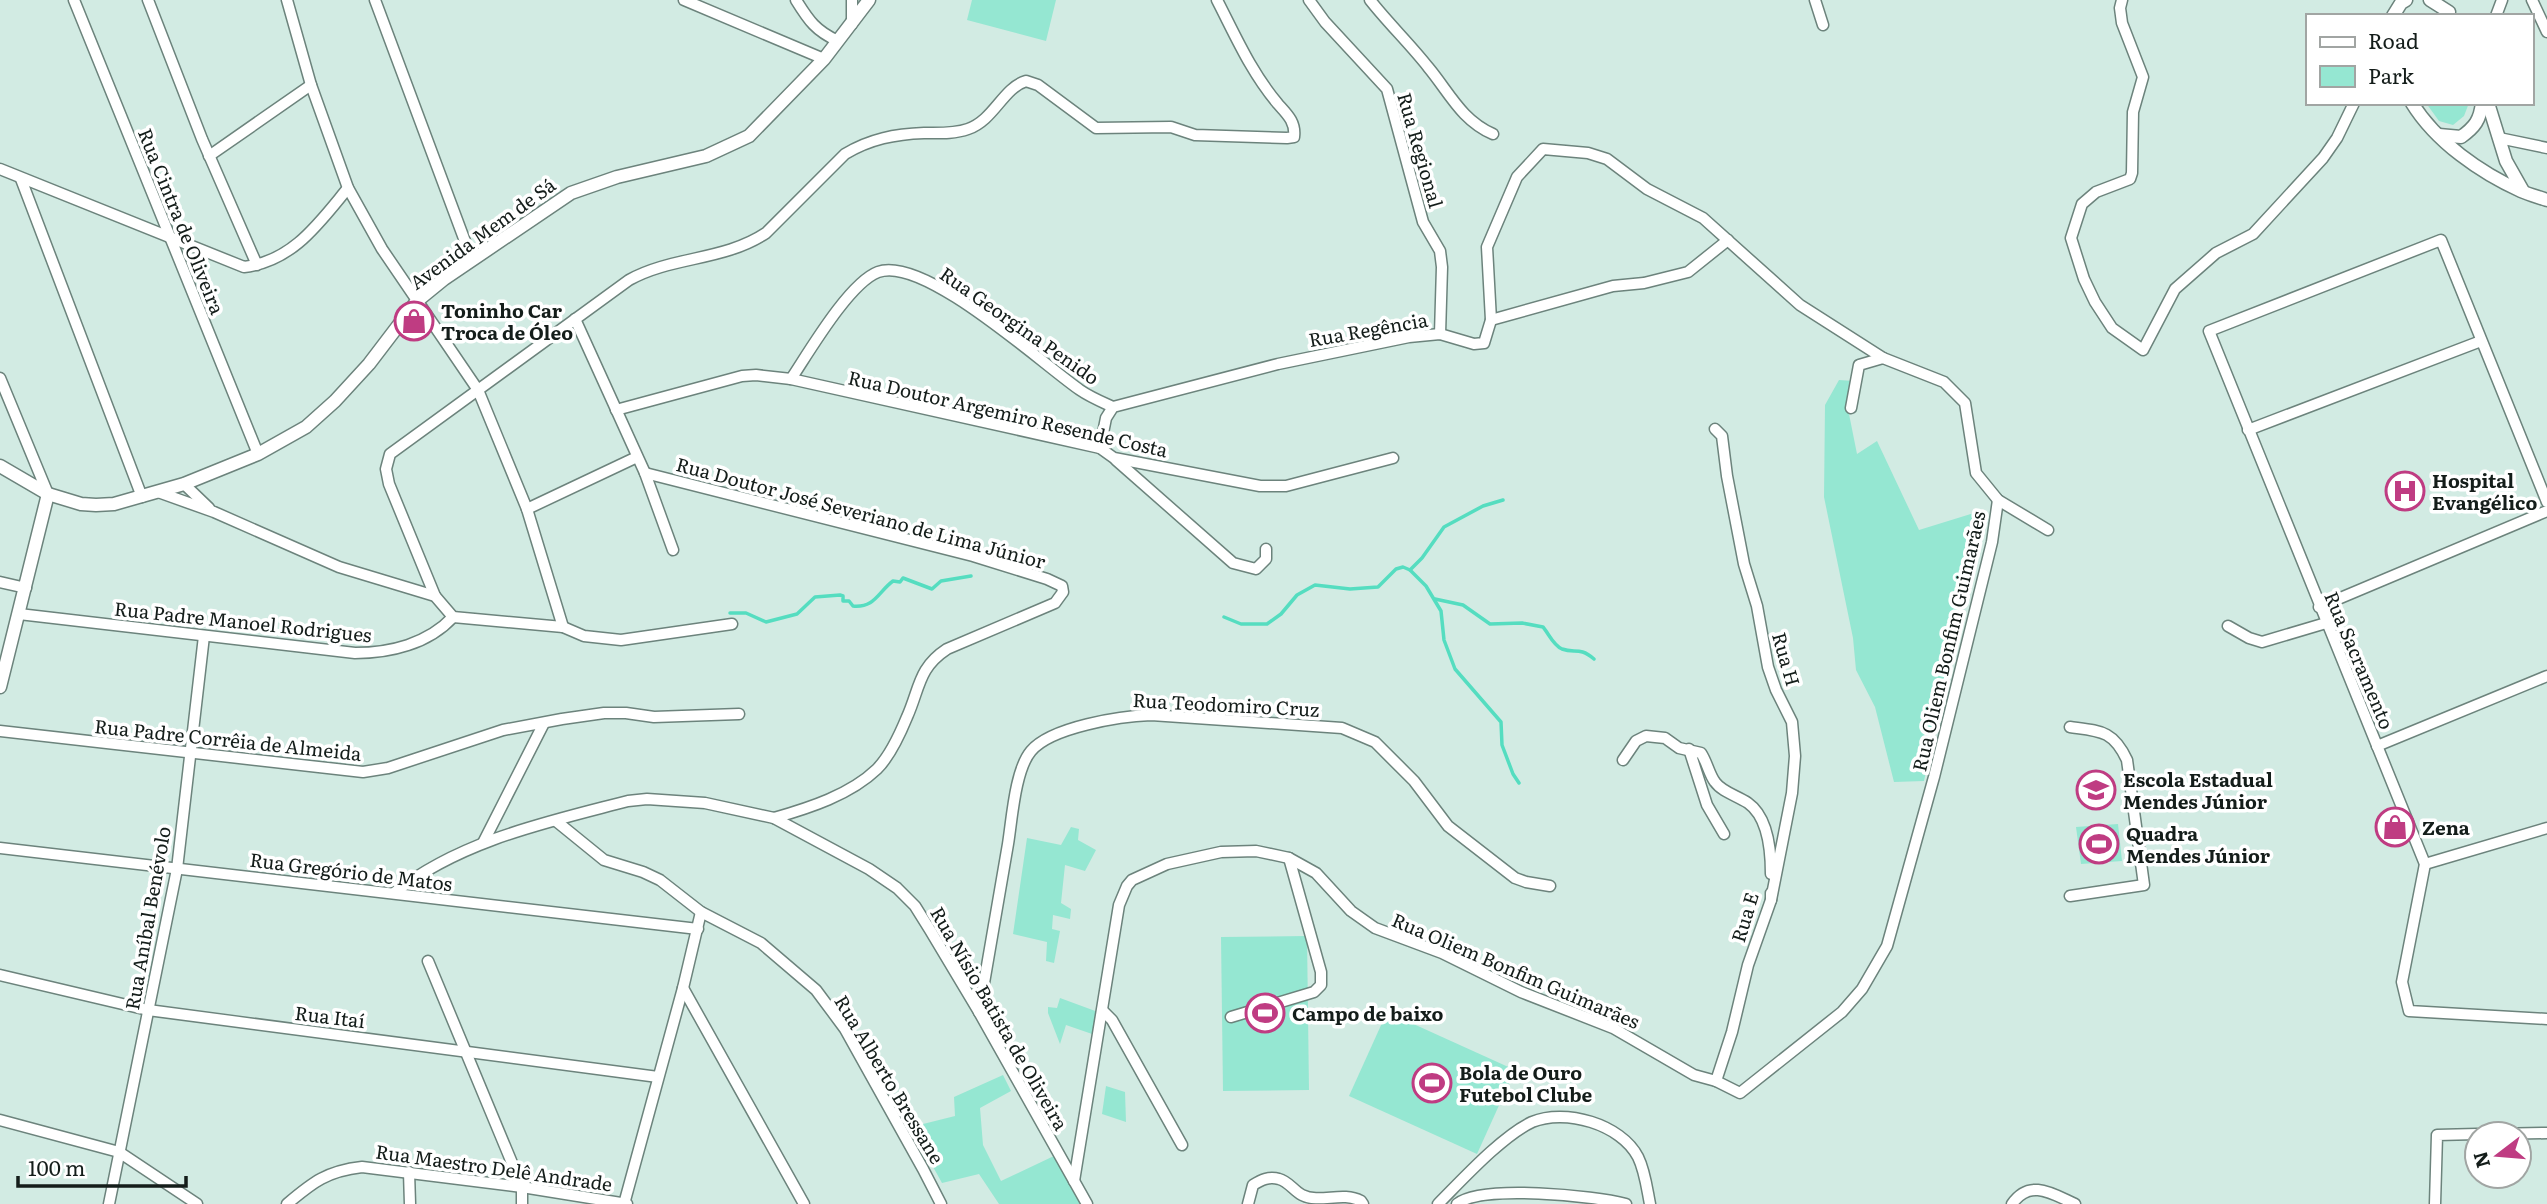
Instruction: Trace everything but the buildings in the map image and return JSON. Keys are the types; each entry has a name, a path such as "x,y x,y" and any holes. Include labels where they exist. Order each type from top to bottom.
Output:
{"street":[{"name":"Rua Cintra de Oliveira","path":"74,0 258,454"},
{"path":"148,0 209,156 257,265"},
{"path":"287,0 312,85 348,188 382,249 478,390 527,509 563,627"},
{"path":"375,0 472,260"},
{"path":"684,0 824,59"},
{"path":"796,0 820,33 838,41"},
{"path":"852,0 852,24"},
{"name":"Avenida Mem de Sá","path":"0,466 48,494 89,505 114,504 184,484 258,454 306,427 335,401 369,364 417,301 571,192 617,177 706,156 749,136 824,59 869,0"},
{"path":"732,624 621,640 584,636 563,627 453,617 435,596 389,484 387,461 390,454 640,274 730,251 752,242 766,233 845,154 860,145 898,134 938,134 965,130 989,116 1021,83 1031,82 1038,85 1096,128 1171,127 1195,135 1294,137 1292,121 1258,81 1217,0"},
{"name":"Rua Regional","path":"1309,0 1325,22 1387,89 1423,222 1440,251 1440,334"},
{"path":"1370,0 1429,68 1458,107 1477,127 1493,134"},
{"path":"1815,0 1823,25"},
{"path":"2122,0 2122,23 2143,77 2133,112 2132,173 2130,179 2096,192 2082,204 2071,238 2084,279 2095,302 2112,328 2143,350 2175,289 2216,253 2253,234 2323,158 2337,138 2353,105"},
{"path":"2394,14 2406,0"},
{"path":"2430,0 2448,9"},
{"path":"2532,0 2547,32"},
{"path":"209,156 312,85"},
{"path":"2413,105 2419,115 2463,157 2490,176 2547,200"},
{"path":"2439,135 2461,137 2472,130 2480,118 2482,105"},
{"path":"2489,105 2506,161 2523,192"},
{"path":"2499,138 2547,148"},
{"path":"1728,240 1688,272 1644,283 1613,286 1491,320 1486,247 1517,177 1543,149 1588,153 1607,159 1647,189 1703,218 1728,240 1800,305 1883,358 1944,382 1959,396 1968,414 1976,473 1998,500 2048,530"},
{"path":"0,169 244,267 276,259 310,235 348,188"},
{"path":"21,179 142,497"},
{"name":"Rua Sacramento","path":"2425,864 2209,331 2441,240 2481,341"},
{"name":"Rua Georgina Penido","path":"791,379 829,322 862,281 887,270 904,272 944,290 1017,341 1082,392 1113,407"},
{"path":"575,319 645,473 673,550"},
{"name":"Rua Regência","path":"1113,407 1306,358 1409,337 1440,334 1464,342 1484,343 1491,320"},
{"path":"2248,430 2481,341 2547,502"},
{"path":"1851,408 1860,365 1883,358"},
{"name":"Rua Doutor Argemiro Resende Costa","path":"616,410 742,376 755,375 791,379 1100,448 1114,458 1260,486 1286,486 1393,458"},
{"path":"0,378 48,494 0,687"},
{"path":"1100,448 1106,418 1113,407"},
{"name":"Rua H","path":"1716,429 1722,436 1734,514 1768,667 1792,722 1795,756 1792,793 1771,900"},
{"path":"527,509 637,457"},
{"path":"1114,458 1233,563 1256,569 1266,559 1266,550"},
{"name":"Rua Doutor José Severiano de Lima Júnior","path":"645,473 973,556 1062,586 1063,592 1055,603 934,657 925,668 908,715 893,746 878,768 849,789 798,811 774,818"},
{"path":"184,484 214,512"},
{"path":"158,492 214,512 339,567 435,596"},
{"name":"Rua Oliem Bonfim Guimarães","path":"1103,1011 1119,905 1132,880 1167,864 1221,852 1256,851 1289,858 1315,873 1351,911 1375,928 1442,953 1521,992 1613,1028 1694,1075 1716,1081 1740,1093 1842,1012 1862,989 1887,946 1934,777 1992,542 1998,500"},
{"path":"2319,607 2547,511"},
{"path":"0,582 26,588"},
{"name":"Rua Padre Manoel Rodrigues","path":"19,614 355,653 381,653 404,646 442,629 453,617"},
{"path":"2228,626 2262,642 2326,623"},
{"name":"Rua Aníbal Benévolo","path":"109,1204 177,869 204,636"},
{"path":"2377,746 2547,676"},
{"name":"Rua Padre Corrêia de Almeida","path":"0,732 363,772 388,768 503,730 604,713 654,717 739,714"},
{"name":"Rua Teodomiro Cruz","path":"979,1012 1025,761 1032,750 1046,741 1080,727 1113,718 1151,715 1342,729 1376,743 1414,781 1448,826 1515,878 1549,886"},
{"path":"482,843 544,723"},
{"path":"2070,727 2104,733 2118,742 2127,760 2144,885 2070,896"},
{"name":"Rua E","path":"1623,760 1636,741 1646,736 1665,738 1679,748 1700,753 1708,763 1716,783 1750,804 1760,819 1771,851 1771,900 1748,965 1732,1032 1716,1081"},
{"path":"1689,749 1707,805 1724,834"},
{"name":"Rua Nísio Batista de Oliveira","path":"394,893 447,858 482,843 628,802 647,799 705,803 774,818 847,856 897,888 915,906 979,1012 1087,1204"},
{"name":"Rua Alberto Bressane","path":"556,821 604,860 660,880 701,912 761,943 816,990 845,1029 941,1204"},
{"path":"2547,828 2425,864 2402,982 2409,1011 2547,1019"},
{"name":"Rua Gregório de Matos","path":"0,848 698,929"},
{"path":"1231,1017 1314,992 1321,985 1321,972 1289,858"},
{"path":"625,1204 701,912"},
{"path":"428,961 522,1187 523,1204"},
{"name":"Rua Itaí","path":"0,975 148,1010 659,1077"},
{"path":"683,988 804,1204"},
{"path":"1103,1011 1112,1020 1182,1145"},
{"path":"1074,1181 1103,1011"},
{"path":"1438,1204 1512,1136 1533,1122 1556,1117 1597,1124 1618,1135 1637,1155 1650,1204"},
{"path":"0,1120 119,1152 197,1204"},
{"path":"2435,1204 2437,1135 2463,1134"},
{"name":"Rua Maestro Delê Andrade","path":"287,1204 315,1180 345,1169 362,1167 522,1187 625,1204"},
{"path":"410,1172 410,1204"},
{"path":"1248,1204 1253,1185 1264,1179 1280,1179 1302,1195 1318,1198 1351,1196 1363,1204"},
{"path":"2012,1204 2018,1196 2030,1189 2042,1189 2075,1204"},
{"path":"1457,1204 1462,1200 1567,1194 1626,1204"}],"green space":[{"path":"972,0 1056,0 1046,41 967,20"},
{"path":"2427,105 2468,105 2464,116 2453,125 2439,121"},
{"path":"1839,380 1854,381 1857,411 1849,414 1857,454 1877,441 1919,530 1974,513 1959,616 1924,781 1894,782 1875,707 1856,670 1853,638 1824,497 1825,405"},
{"name":"Quadra Mendes Júnior","path":"2118,824 2122,861 2081,864 2076,827"},
{"path":"1071,827 1079,829 1078,840 1096,850 1085,871 1065,865 1061,903 1071,909 1070,919 1053,915 1052,929 1060,931 1054,963 1046,961 1047,942 1013,934 1027,838 1061,845"},
{"name":"Campo de baixo","path":"1307,936 1309,1090 1223,1091 1221,937"},
{"path":"1060,998 1098,1012 1095,1035 1066,1025 1060,1044 1048,1007 1057,1008"},
{"name":"Bola de Ouro Futebol Clube","path":"1387,1012 1515,1070 1477,1154 1349,1096"},
{"path":"1003,1075 1011,1091 980,1108 983,1145 1001,1181 1056,1155 1083,1204 999,1204 979,1174 942,1183 911,1127 955,1116 954,1097"},
{"path":"1106,1086 1125,1092 1126,1122 1102,1114"}],"waterway":[{"path":"1410,570 1444,527 1483,506 1503,500"},
{"path":"1224,617 1241,624 1267,624 1281,614 1297,595 1315,585 1350,589 1378,587 1396,569 1403,567 1410,570 1426,586 1441,611 1444,640 1455,669 1501,722 1502,745 1519,783"},
{"path":"730,613 746,613 766,622 797,614 815,597 840,595 843,596 843,601 860,606 871,602 893,581 900,582 903,578 932,589 941,581 971,576"},
{"path":"1435,599 1463,605 1490,624 1522,623 1543,627 1559,647 1581,651 1594,659"}],"place":[{"name":"Toninho Car Troca de Óleo","path":"414,321"},
{"name":"Hospital Evangélico","path":"2405,491"},
{"name":"Escola Estadual Mendes Júnior","path":"2096,790"},
{"name":"Zena","path":"2395,827"},
{"name":"Quadra Mendes Júnior","path":"2099,844"},
{"name":"Campo de baixo","path":"1265,1013"},
{"name":"Bola de Ouro Futebol Clube","path":"1432,1083"}]}
